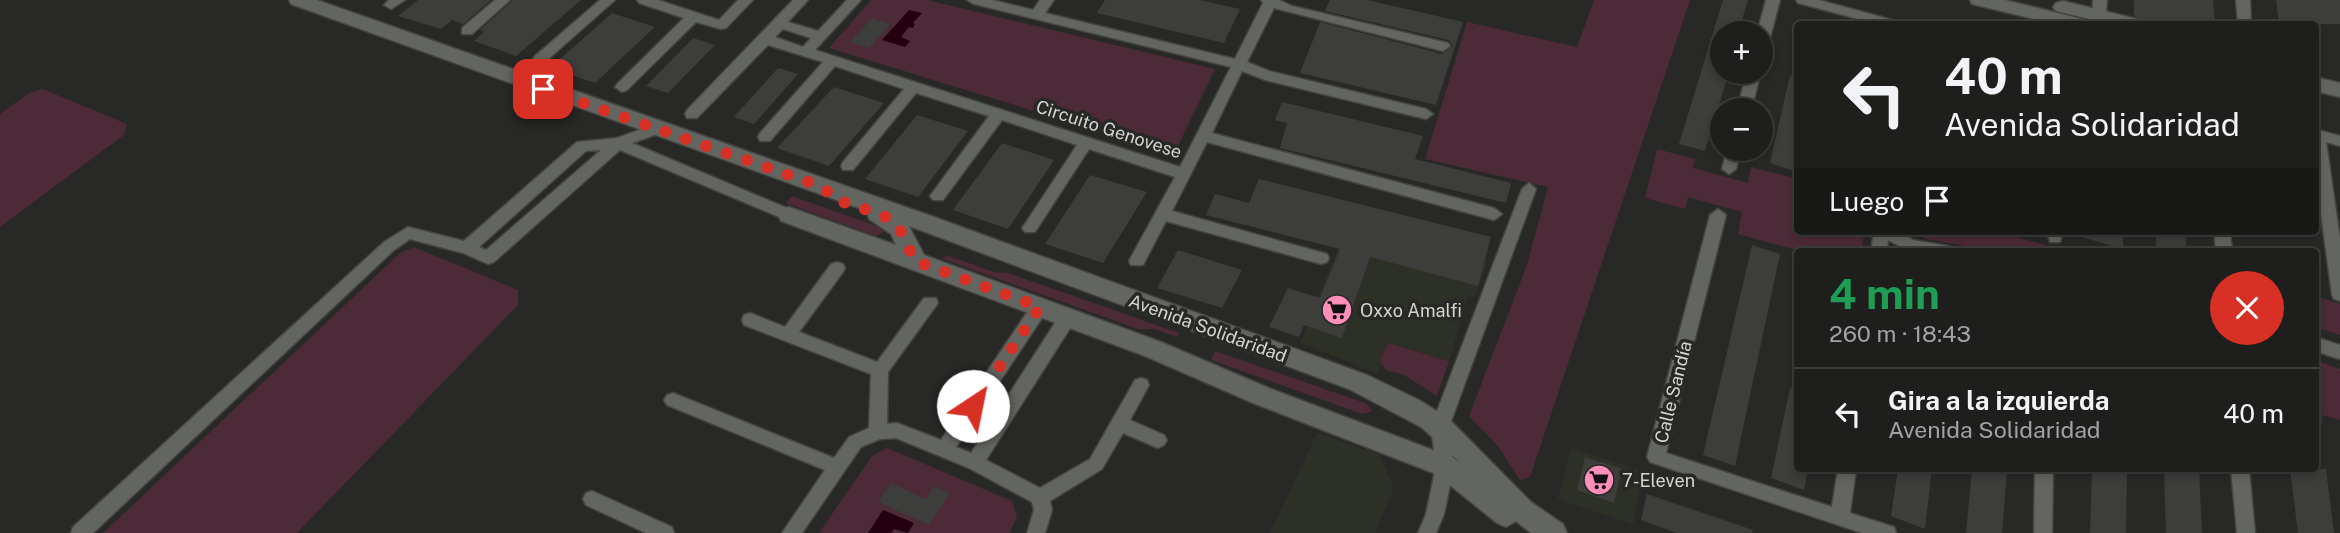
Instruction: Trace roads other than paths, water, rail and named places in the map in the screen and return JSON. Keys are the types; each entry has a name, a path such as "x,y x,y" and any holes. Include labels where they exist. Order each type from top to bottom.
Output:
{"main road":[{"name":"Avenida Solidaridad","path":"298,0 1358,382 1403,402 1440,427 1507,497 1554,533"},
{"path":"1979,0 2066,21"},
{"path":"2036,0 2100,12 2126,21"},
{"path":"2319,71 2340,77"},
{"path":"2319,84 2340,90"},
{"name":"Avenida Solidaridad","path":"823,187 834,199 883,215 899,228 915,261"},
{"path":"789,215 1153,349 1262,396 1445,466 1531,533"}],"street":[{"path":"467,31 503,0"},
{"path":"540,60 608,0"},
{"path":"644,0 721,25 746,0"},
{"path":"806,52 854,0"},
{"path":"974,0 1238,64 1265,75 1426,114"},
{"path":"1036,15 1047,0"},
{"path":"1270,0 1288,9 1443,46"},
{"name":"Circuito Genovese","path":"765,39 1184,174 1270,0"},
{"path":"1767,21 1773,0"},
{"path":"1802,0 1880,21"},
{"path":"2243,0 2245,21"},
{"path":"780,24 712,93 692,114 780,24 798,1"},
{"path":"622,87 694,16"},
{"path":"780,24 821,36"},
{"path":"80,533 389,246 408,233 467,248 488,258 618,143 665,131 712,93 780,24"},
{"path":"765,137 832,61"},
{"path":"848,166 914,86"},
{"path":"938,196 999,114"},
{"path":"1203,136 1494,214"},
{"path":"2319,136 2340,141"},
{"path":"1030,228 1086,142"},
{"path":"618,143 789,215"},
{"path":"2319,149 2340,295"},
{"path":"1729,169 1731,161"},
{"path":"1137,261 1184,174"},
{"path":"1427,533 1435,514 1445,466 1440,427 1529,189"},
{"path":"1163,214 1321,258"},
{"name":"Calle Sandía","path":"1718,215 1656,457 1886,533"},
{"path":"1890,235 1908,248"},
{"path":"788,335 837,268"},
{"path":"878,432 880,370 930,303"},
{"path":"944,450 1040,307"},
{"path":"975,463 1068,317"},
{"path":"750,320 880,370"},
{"path":"2319,345 2340,352"},
{"path":"1040,497 1096,464 1141,385"},
{"path":"673,400 837,467"},
{"path":"1120,424 1158,440"},
{"path":"791,533 855,442 878,432 897,430 975,463 1040,497 1043,510 1042,531"},
{"path":"1840,517 1847,472"},
{"path":"2043,533 2044,472"},
{"path":"2241,472 2246,533"},
{"path":"592,499 665,533"}],"place":[{"name":"Oxxo Amalfi","path":"1337,310"},
{"name":"7-Eleven","path":"1599,480"}]}
